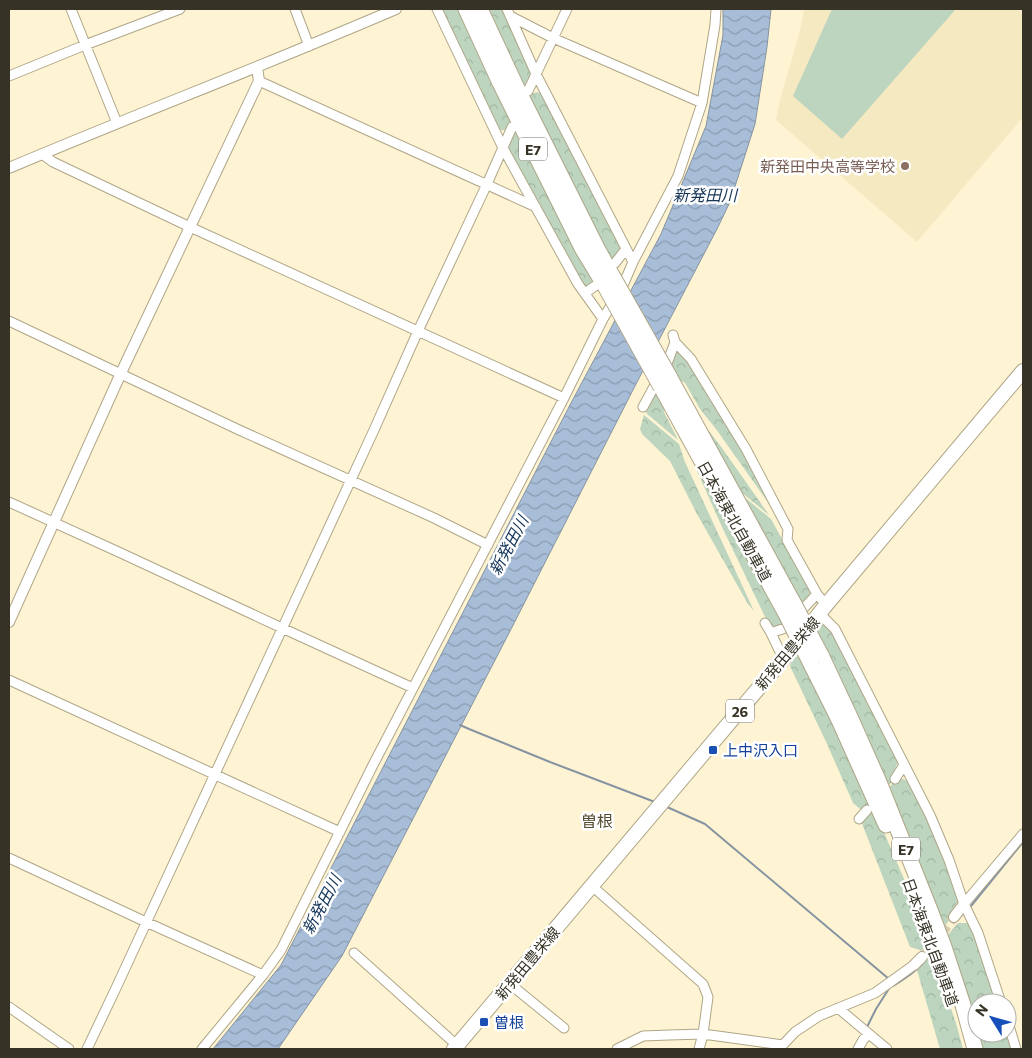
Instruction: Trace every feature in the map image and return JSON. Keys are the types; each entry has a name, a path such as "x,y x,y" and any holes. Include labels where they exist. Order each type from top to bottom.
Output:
{"highway":[{"name":"日本海東北自動車道","path":"466,9 500,84 574,230 607,278 790,609 816,660 850,717 879,782 930,910 955,980 975,1049"},
{"name":"日本海東北自動車道","path":"480,9 515,84 597,248 607,278"},
{"name":"日本海東北自動車道","path":"816,660 919,905 937,953 968,1049"}],"main road":[{"name":"新発田豊栄線","path":"458,1048 1023,371"}],"street":[{"path":"71,9 116,123"},
{"path":"9,76 180,9"},
{"path":"295,9 309,46"},
{"path":"9,168 396,9"},
{"path":"437,9 503,148 578,284 604,319"},
{"path":"528,91 567,9"},
{"path":"202,1049 263,975 281,950 678,176 702,103 715,26 716,9"},
{"path":"508,12 553,38 702,103"},
{"path":"508,12 536,74 633,262"},
{"path":"9,622 121,374 259,81 257,67"},
{"path":"259,81 536,207"},
{"path":"87,1049 512,127"},
{"path":"42,154 53,162 190,227 564,398"},
{"path":"585,293 607,278 626,249"},
{"path":"9,321 238,429 434,518 488,545"},
{"path":"643,407 668,361 674,338 691,359 746,449 788,529 787,540 870,695 934,824 964,904 978,933 998,993"},
{"path":"9,502 414,688"},
{"path":"771,632 785,628 817,594"},
{"path":"765,623 783,658"},
{"path":"9,680 340,832"},
{"path":"895,779 904,766"},
{"path":"859,819 867,810"},
{"path":"954,917 1023,834"},
{"path":"9,858 263,975"},
{"path":"592,886 703,984 708,997 699,1049"},
{"path":"354,953 458,1048"},
{"path":"617,1049 643,1036 703,1034 781,1047 795,1032 819,1016 875,993 922,957"},
{"path":"510,984 564,1028"},
{"path":"9,1007 69,1049"},
{"path":"838,1008 887,1049"},
{"path":"858,1049 868,1034"}],"shaded area":[{"name":"新発田中央高等学校","path":"804,9 1023,9 1023,117 917,242 776,120 800,31"}],"green space":[{"path":"441,9 459,9 512,124 506,130 498,129"},
{"path":"486,9 504,9 533,76 526,94"},
{"path":"832,9 956,9 842,139 793,96"},
{"path":"530,91 544,94 623,251 613,261 606,251 527,96"},
{"path":"514,128 595,282 592,286 582,284 508,148"},
{"path":"675,350 681,352 728,422 784,525 700,409 685,383 675,377 669,364"},
{"path":"656,390 663,403 664,412 678,440 646,413"},
{"path":"644,415 679,444 685,462 754,611 748,604 697,514 670,461 642,434 640,429"},
{"path":"705,426 722,448 769,515 741,492"},
{"path":"690,455 785,624 778,627 768,623"},
{"path":"743,496 771,519 809,588 809,599 802,607"},
{"path":"823,623 837,641 899,760 894,771 894,776 897,776 887,787 816,632"},
{"path":"799,654 871,803 864,812 865,807 860,809 853,803 790,666 791,662"},
{"path":"898,777 910,782 960,898 950,913 953,916 944,927 888,789"},
{"path":"873,807 911,895 929,946 922,955 920,950 910,947 861,821 871,812"},
{"path":"958,923 971,923 996,993 967,993 967,1008 946,937"},
{"path":"932,954 963,1049 940,1049 917,970"},
{"path":"977,1043 1011,1043 1013,1049 979,1049"}],"water":[{"name":"新発田川","path":"723,9 771,9 755,124 730,202 717,229 342,956 278,1049 213,1049 281,965 571,403 661,234 706,126 723,35"}],"waterway":[{"path":"460,725 655,802"},
{"path":"667,807 705,824 889,979"},
{"path":"971,906 1023,842"},
{"path":"866,1029 890,987 907,977 922,964"}],"tunnel":[{"path":"922,957 954,917"}],"place":[{"name":"新発田中央高等学校","path":"905,166"},
{"name":"上中沢入口","path":"713,750"},
{"name":"曽根","path":"484,1022"}],"district":[{"name":"曽根","path":"597,820"}]}
